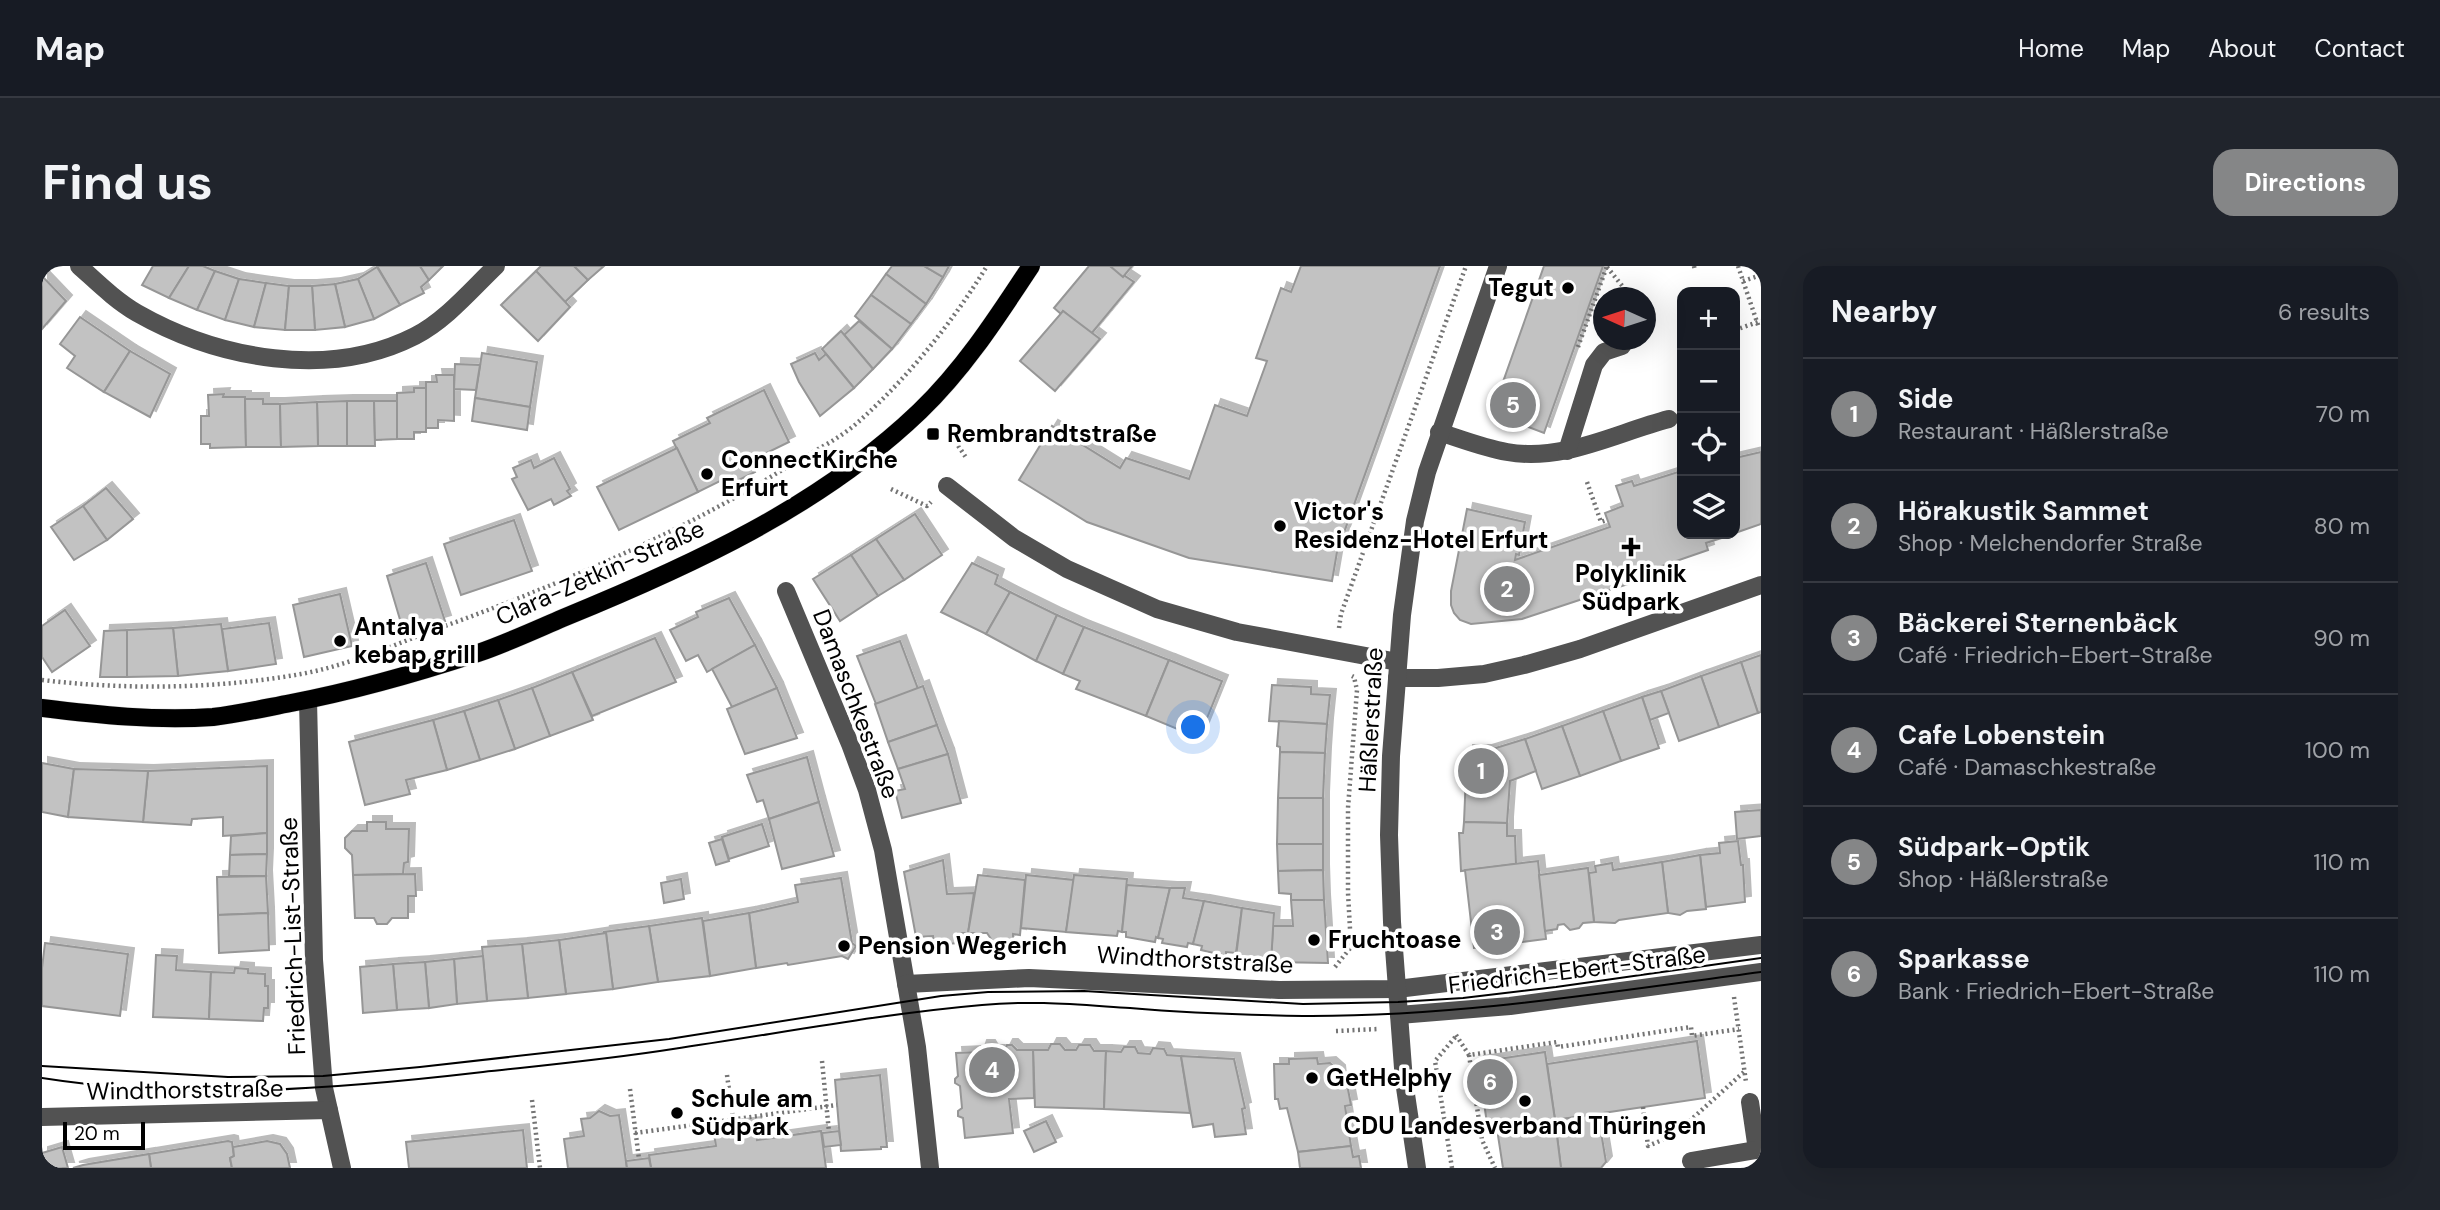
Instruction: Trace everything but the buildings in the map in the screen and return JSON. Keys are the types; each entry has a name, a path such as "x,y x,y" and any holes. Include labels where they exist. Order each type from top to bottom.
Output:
{"main road":[{"name":"Clara-Zetkin-Straße","path":"42,708 96,715 178,718 237,713 308,700 371,685 493,647 627,592 721,547 811,497 870,455 934,397 986,334 1031,266"}],"street":[{"path":"79,266 112,296 136,312 197,341 253,355 306,360 345,359 385,349 417,335 443,317 496,266"},
{"name":"Häßlerstraße","path":"1417,1168 1404,1081 1392,922 1389,835 1397,670 1407,569 1415,521 1440,432 1498,266"},
{"path":"1567,451 1594,365 1604,352 1610,350"},
{"path":"1440,432 1506,452 1547,454 1592,445 1630,429 1669,419"},
{"path":"947,486 1014,538 1067,569 1157,609 1237,632 1336,651 1397,670 1461,676 1524,665 1580,649 1761,585"},
{"name":"Damaschkestraße","path":"786,592 850,744 867,790 883,850 925,1110 930,1168"},
{"name":"Friedrich-List-Straße","path":"308,700 312,783 312,920 324,1088 342,1168"},
{"name":"Friedrich-Ebert-Straße","path":"1397,989 1761,945"},
{"name":"Friedrich-Ebert-Straße","path":"1399,1015 1510,1006 1761,972"},
{"name":"Windthorststraße","path":"906,984 1029,978 1279,990 1397,989"},
{"path":"1691,1161 1759,1150 1749,1102"},
{"name":"Windthorststraße","path":"42,1117 328,1110"}],"path":[{"path":"42,680 93,686 235,684 303,674 417,637 581,573 758,485 855,425 935,340 987,266"},
{"path":"1334,968 1351,947 1348,808 1357,690 1354,677 1333,669 1340,614 1466,266"},
{"path":"1738,266 1759,324 1740,329"},
{"path":"1607,267 1623,287"},
{"path":"1743,281 1761,275"},
{"path":"949,432 967,459"},
{"path":"1587,482 1601,522 1607,520"},
{"path":"891,489 927,506 947,486"},
{"path":"1659,567 1665,585"},
{"path":"1643,1107 1648,1146 1674,1135 1745,1071 1733,989"},
{"path":"1452,1168 1435,1061 1465,1025"},
{"path":"1469,1055 1557,1042 1558,1047 1691,1027 1692,1036 1738,1030"},
{"path":"1456,1035 1469,1055 1482,1140 1495,1168"},
{"path":"822,1061 830,1132"},
{"path":"727,1075 734,1126"},
{"path":"630,1089 639,1159"},
{"path":"532,1100 540,1168"},
{"path":"635,1133 837,1105"}],"tram line":[{"path":"42,1066 228,1077 323,1076 669,1039 941,996 988,992 1084,991 1303,1004 1398,1002 1463,998 1556,987 1761,958"},
{"path":"42,1078 97,1085 208,1091 318,1087 602,1059 866,1019 982,1005 1075,1004 1238,1014 1361,1015 1533,1002 1761,972"}],"place":[{"name":"Tegut","path":"1568,288"},
{"name":"Südpark-Optik","path":"1513,405"},
{"name":"Rembrandtstraße","path":"933,434"},
{"name":"ConnectKirche Erfurt","path":"707,474"},
{"name":"Victor's Residenz-Hotel Erfurt","path":"1280,526"},
{"name":"Polyklinik Südpark","path":"1631,547"},
{"name":"Hörakustik Sammet","path":"1507,589"},
{"name":"Antalya kebap grill","path":"340,641"},
{"name":"Side","path":"1481,771"},
{"name":"Bäckerei Sternenbäck","path":"1497,932"},
{"name":"Fruchtoase","path":"1314,940"},
{"name":"Pension Wegerich","path":"844,946"},
{"name":"Cafe Lobenstein","path":"992,1070"},
{"name":"GetHelphy","path":"1312,1078"},
{"name":"Sparkasse","path":"1490,1082"},
{"name":"CDU Landesverband Thüringen","path":"1525,1101"},
{"name":"Schule am Südpark","path":"677,1113"}]}
